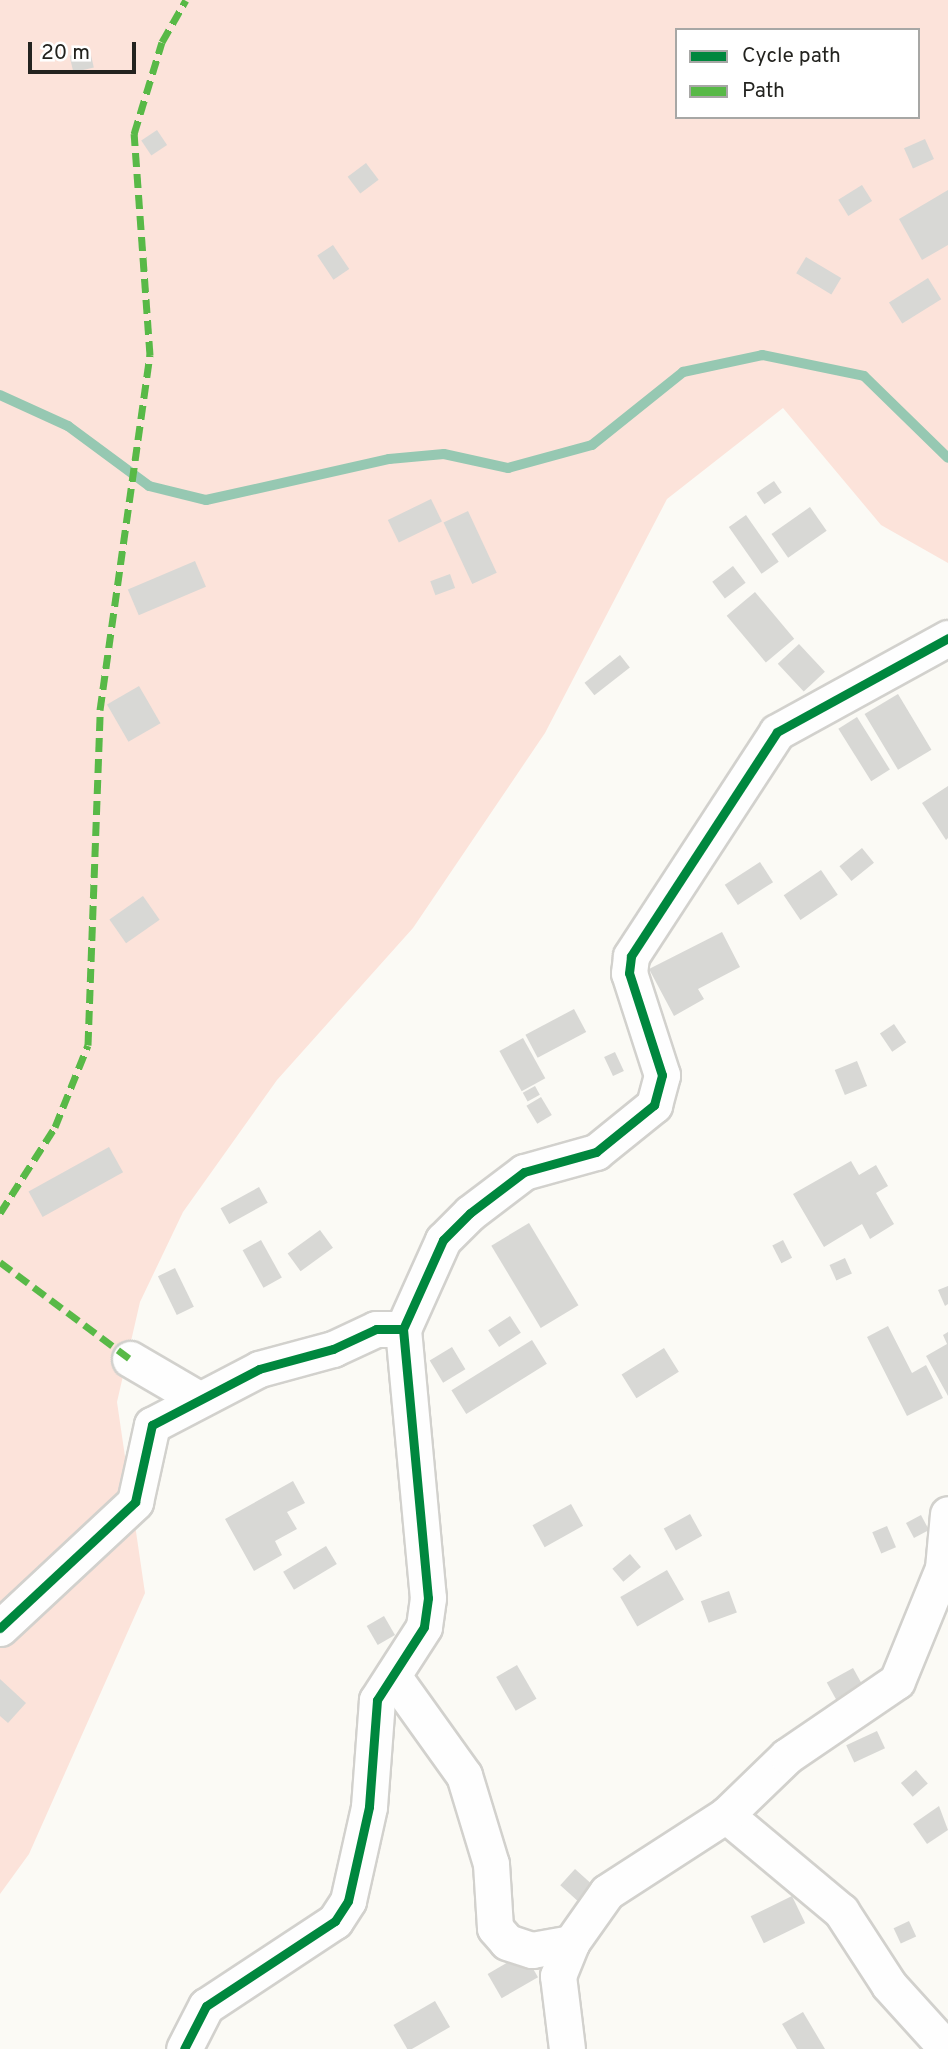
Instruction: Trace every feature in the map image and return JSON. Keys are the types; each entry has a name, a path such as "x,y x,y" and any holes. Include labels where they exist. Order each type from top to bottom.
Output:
{"street":[{"path":"184,2049 206,2006 335,1921 348,1901 369,1807 377,1700 424,1627 428,1598 402,1329 443,1240 470,1213 524,1172 596,1152 654,1105 662,1075 629,973 631,956 777,732 948,638"},
{"path":"0,1628 135,1502 152,1424 195,1398 376,1329 402,1329"},
{"path":"130,1360 195,1398"},
{"path":"567,2049 558,1976 570,1943 607,1892 726,1815 787,1756 897,1681 943,1568 948,1514"},
{"path":"393,1676 464,1774 491,1864 495,1928 507,1942 532,1950 570,1943"},
{"path":"726,1815 841,1911 889,1985 947,2049"}],"shaded area":[{"path":"0,0 948,0 948,563 881,525 783,408 667,499 545,733 413,928 277,1080 183,1212 140,1302 117,1402 145,1593 29,1854 0,1894"}],"building":[{"path":"90,51 94,68 73,72 70,56"},
{"path":"157,130 167,145 151,156 141,141"},
{"path":"925,139 934,159 913,168 904,148"},
{"path":"366,163 379,180 360,194 348,177"},
{"path":"862,185 872,201 848,216 838,200"},
{"path":"948,190 948,245 922,260 899,219"},
{"path":"333,245 349,269 333,280 317,256"},
{"path":"806,257 841,278 831,294 796,273"},
{"path":"928,278 941,299 902,324 889,302"},
{"path":"774,481 782,493 764,504 757,493"},
{"path":"431,499 442,521 399,543 388,520"},
{"path":"810,507 827,531 788,558 771,534"},
{"path":"468,511 497,573 472,584 444,522"},
{"path":"746,515 779,562 761,574 729,527"},
{"path":"195,561 206,587 139,615 128,590"},
{"path":"733,566 746,583 725,598 712,582"},
{"path":"450,574 455,588 435,595 430,581"},
{"path":"755,592 794,639 766,663 727,616"},
{"path":"799,644 825,672 804,692 778,664"},
{"path":"620,655 630,668 594,695 585,683"},
{"path":"139,686 160,723 128,742 107,704"},
{"path":"898,694 931,750 898,770 865,714"},
{"path":"857,717 890,770 871,781 838,729"},
{"path":"948,786 948,838 946,840 922,803"},
{"path":"862,848 874,863 851,881 839,866"},
{"path":"760,862 773,882 738,905 725,885"},
{"path":"821,870 838,895 800,920 784,895"},
{"path":"143,896 160,920 126,943 109,920"},
{"path":"722,932 740,967 698,989 704,999 674,1016 649,969"},
{"path":"574,1009 586,1032 538,1058 525,1035"},
{"path":"894,1024 906,1042 892,1052 880,1034"},
{"path":"523,1038 545,1078 522,1091 499,1051"},
{"path":"615,1052 624,1071 613,1076 604,1057"},
{"path":"857,1061 867,1086 845,1095 835,1070"},
{"path":"535,1086 540,1095 528,1102 523,1093"},
{"path":"541,1097 552,1115 537,1124 526,1106"},
{"path":"109,1147 123,1172 43,1217 29,1192"},
{"path":"851,1161 859,1175 876,1165 888,1186 876,1193 894,1224 870,1239 862,1224 824,1247 793,1194"},
{"path":"259,1187 268,1203 229,1224 221,1208"},
{"path":"529,1223 578,1305 541,1328 491,1246"},
{"path":"320,1230 333,1248 301,1271 288,1254"},
{"path":"261,1240 282,1278 263,1288 243,1250"},
{"path":"783,1240 792,1258 781,1263 772,1245"},
{"path":"845,1258 852,1274 836,1280 829,1265"},
{"path":"175,1268 194,1307 177,1315 158,1276"},
{"path":"948,1286 948,1304 945,1306 938,1290"},
{"path":"510,1316 521,1333 499,1347 488,1330"},
{"path":"888,1326 912,1373 926,1365 943,1398 907,1416 867,1337"},
{"path":"948,1332 948,1396 926,1356 947,1344 943,1335"},
{"path":"532,1340 547,1364 466,1414 451,1390"},
{"path":"452,1347 465,1369 443,1383 430,1360"},
{"path":"664,1348 679,1372 636,1398 622,1374"},
{"path":"293,1481 305,1503 287,1512 297,1529 275,1541 282,1555 254,1571 225,1519"},
{"path":"571,1504 583,1526 545,1547 533,1525"},
{"path":"690,1514 702,1536 676,1550 664,1529"},
{"path":"921,1515 929,1530 914,1538 906,1523"},
{"path":"887,1526 896,1547 881,1553 872,1532"},
{"path":"326,1546 337,1564 294,1590 283,1572"},
{"path":"630,1554 641,1567 623,1582 612,1569"},
{"path":"667,1570 684,1599 637,1626 620,1597"},
{"path":"729,1591 737,1613 709,1623 701,1601"},
{"path":"384,1616 395,1635 378,1645 367,1626"},
{"path":"517,1665 536,1699 516,1711 496,1677"},
{"path":"853,1668 867,1693 841,1708 827,1683"},
{"path":"0,1679 26,1703 8,1723 0,1716"},
{"path":"877,1731 885,1748 854,1763 846,1745"},
{"path":"916,1770 928,1784 913,1797 901,1783"},
{"path":"939,1806 948,1830 927,1844 913,1824"},
{"path":"575,1869 596,1888 581,1904 560,1885"},
{"path":"792,1896 805,1923 764,1943 751,1916"},
{"path":"909,1921 916,1936 901,1944 894,1928"},
{"path":"524,1953 538,1977 502,1998 488,1974"},
{"path":"435,2001 450,2027 407,2049 393,2025"},
{"path":"803,2012 825,2049 797,2049 782,2024"}],"waterway":[{"path":"0,395 68,426 149,486 206,500 389,459 444,454 508,468 592,445 683,372 762,355 864,376 948,458"}],"marked path":[{"path":"0,1213 55,1127 88,1045 100,710 150,355 134,134 162,42 186,0"},
{"path":"0,1262 130,1359"}],"cycle path":[{"path":"403,1329 443,1240 470,1213 524,1172 596,1152 654,1105 662,1075 629,973 631,956 777,732 948,638"},
{"path":"0,1628 135,1502 152,1425 259,1369 333,1349 376,1329 403,1329 428,1598 424,1627 377,1700 369,1807 348,1901 335,1921 206,2006 184,2049"}]}
